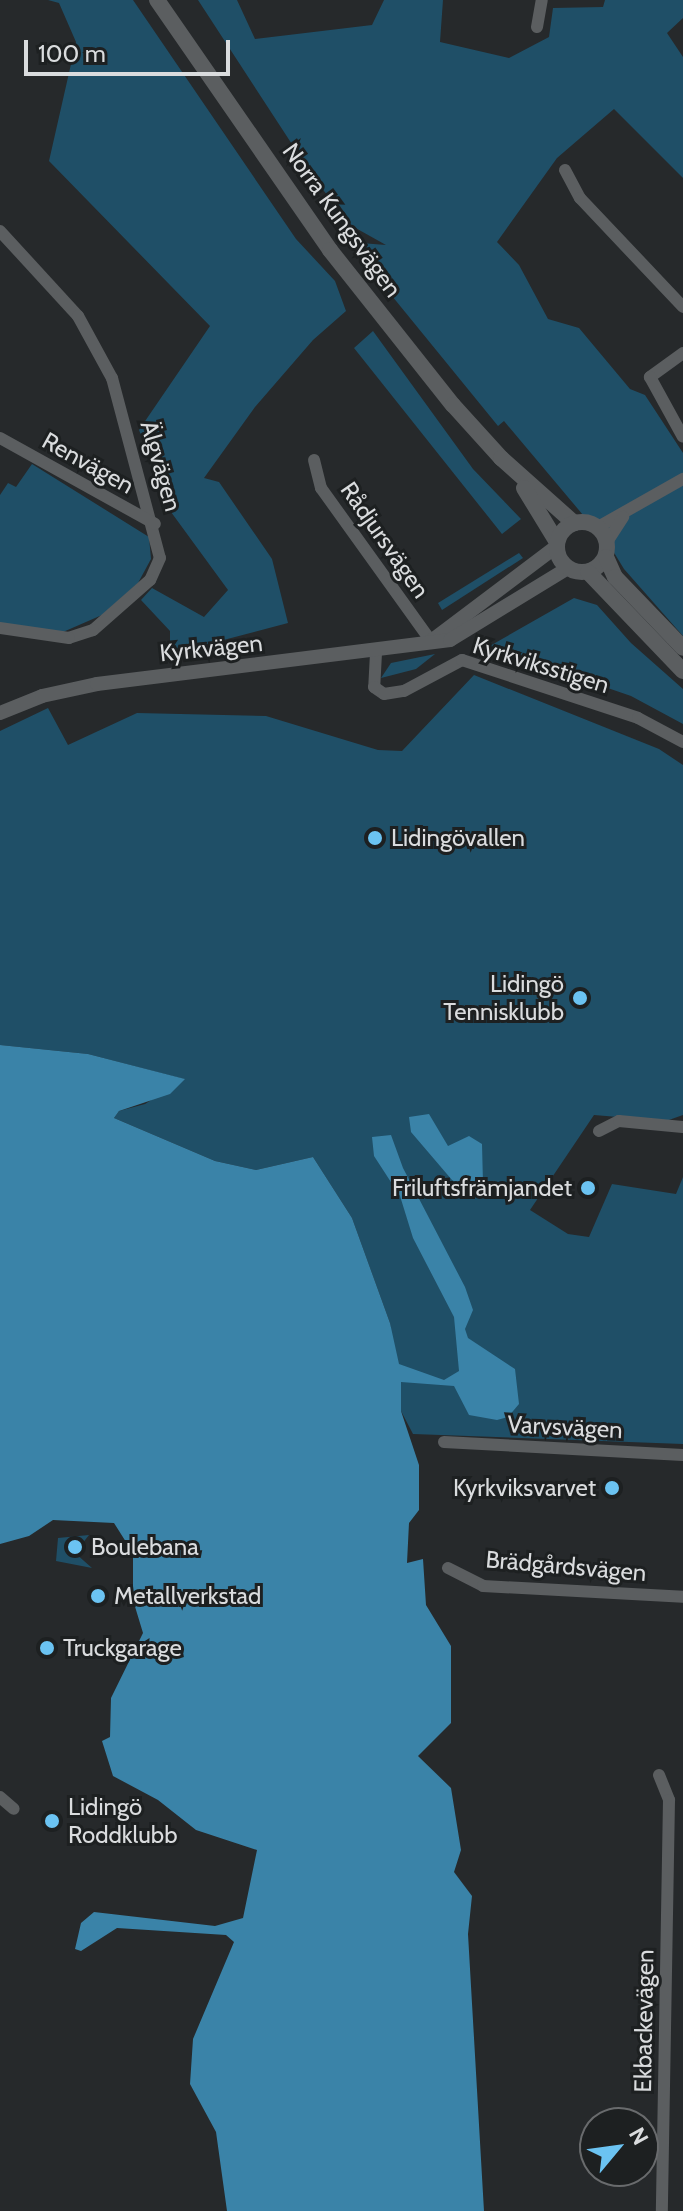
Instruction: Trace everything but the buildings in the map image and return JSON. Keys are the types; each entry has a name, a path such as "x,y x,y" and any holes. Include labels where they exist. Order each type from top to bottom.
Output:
{"main road":[{"name":"Norra Kungsvägen","path":"157,0 330,250 501,458 557,544"},
{"name":"Norra Kungsvägen","path":"501,458 574,523"},
{"path":"683,648 615,577 598,527 574,523 557,544 568,568 588,572 683,671"},
{"path":"588,572 607,550"}],"street":[{"path":"537,27 542,0"},
{"path":"565,170 580,198 683,307"},
{"name":"Älgvägen","path":"0,231 78,316 112,378 155,524 160,558 150,580 93,630 69,638 0,628"},
{"path":"683,353 650,377 683,437"},
{"name":"Renvägen","path":"0,438 155,524"},
{"name":"Rådjursvägen","path":"314,460 321,488 431,641"},
{"path":"598,527 623,517 683,479"},
{"path":"607,550 623,517"},
{"name":"Kyrkvägen","path":"431,641 557,544"},
{"name":"Kyrkvägen","path":"0,713 53,693 97,684 376,653 460,635 568,568"},
{"name":"Kyrkviksstigen","path":"376,653 374,687 384,694 404,691 462,660 638,718 683,742"},
{"path":"599,1131 619,1121 683,1127"},
{"name":"Varvsvägen","path":"444,1442 683,1455"},
{"name":"Brädgårdsvägen","path":"448,1568 483,1586 683,1597"},
{"name":"Ekbackevägen","path":"659,1775 669,1800 662,2211"},
{"path":"0,1797 14,1809"},
{"name":"Ekbackevägen","path":"668,1928 683,1922"}],"shaded area":[{"path":"48,0 133,0 296,239 335,281 346,311 313,340 255,407 204,478 219,482 272,559 288,623 170,654 170,631 141,600 152,588 204,617 228,590 171,512 139,430 210,326 49,161 76,42 59,3"},
{"path":"198,0 237,0 255,39 372,25 384,0 443,0 440,42 509,58 549,37 553,8 603,7 605,0 683,0 683,18 667,33 683,57 683,178 614,109 557,158 497,242 519,265 548,319 579,328 630,389 645,395 683,453 683,636 624,569 613,551 614,541 583,515 504,421 498,426 348,242 386,245 352,226 316,181"},
{"path":"373,331 473,469 521,519 502,534 354,348"},
{"path":"32,464 149,537 151,559 138,583 102,615 63,632 0,625 0,495 8,483 16,487"},
{"path":"519,553 523,558 442,610 438,603"},
{"path":"574,598 597,605 631,643 683,689 683,724 631,696 488,647"},
{"path":"435,654 416,669 381,678 391,663"},
{"path":"474,675 659,749 683,765 683,1115 666,1121 594,1115 530,1210 568,1234 589,1237 612,1184 676,1194 683,1177 683,1444 413,1434 401,1411 390,1323 352,1218 313,1157 256,1170 215,1161 114,1118 119,1111 145,1104 184,1079 88,1054 0,1045 0,731 48,708 68,745 137,713 266,716 378,750 402,751"},
{"path":"0,1045 88,1054 185,1079 170,1094 119,1111 114,1118 215,1161 256,1170 313,1157 352,1218 390,1323 399,1364 444,1380 459,1371 454,1317 413,1238 400,1196 374,1156 372,1137 391,1135 403,1168 465,1287 473,1310 465,1329 468,1338 515,1369 519,1404 508,1417 497,1420 469,1415 454,1386 401,1382 401,1411 419,1465 419,1510 409,1523 407,1563 423,1559 426,1605 451,1646 451,1723 418,1756 451,1788 461,1850 454,1872 472,1896 468,1934 484,2211 227,2211 216,2132 190,2084 193,2039 234,1942 226,1935 117,1928 81,1951 75,1949 81,1923 94,1912 215,1926 243,1918 257,1850 196,1830 158,1800 113,1776 102,1741 110,1737 111,1698 143,1633 133,1600 133,1553 114,1523 53,1520 29,1536 0,1544"},
{"path":"429,1114 448,1146 469,1136 482,1144 483,1183 477,1189 470,1191 452,1180 411,1132 409,1117"},
{"path":"89,1535 75,1553 92,1568 56,1561 58,1538"}],"place":[{"name":"Lidingövallen","path":"375,838"},
{"name":"Lidingö Tennisklubb","path":"580,998"},
{"name":"Friluftsfrämjandet","path":"588,1188"},
{"name":"Kyrkviksvarvet","path":"612,1488"},
{"name":"Boulebana","path":"75,1547"},
{"name":"Metallverkstad","path":"98,1596"},
{"name":"Truckgarage","path":"47,1648"},
{"name":"Lidingö Roddklubb","path":"52,1821"}]}
